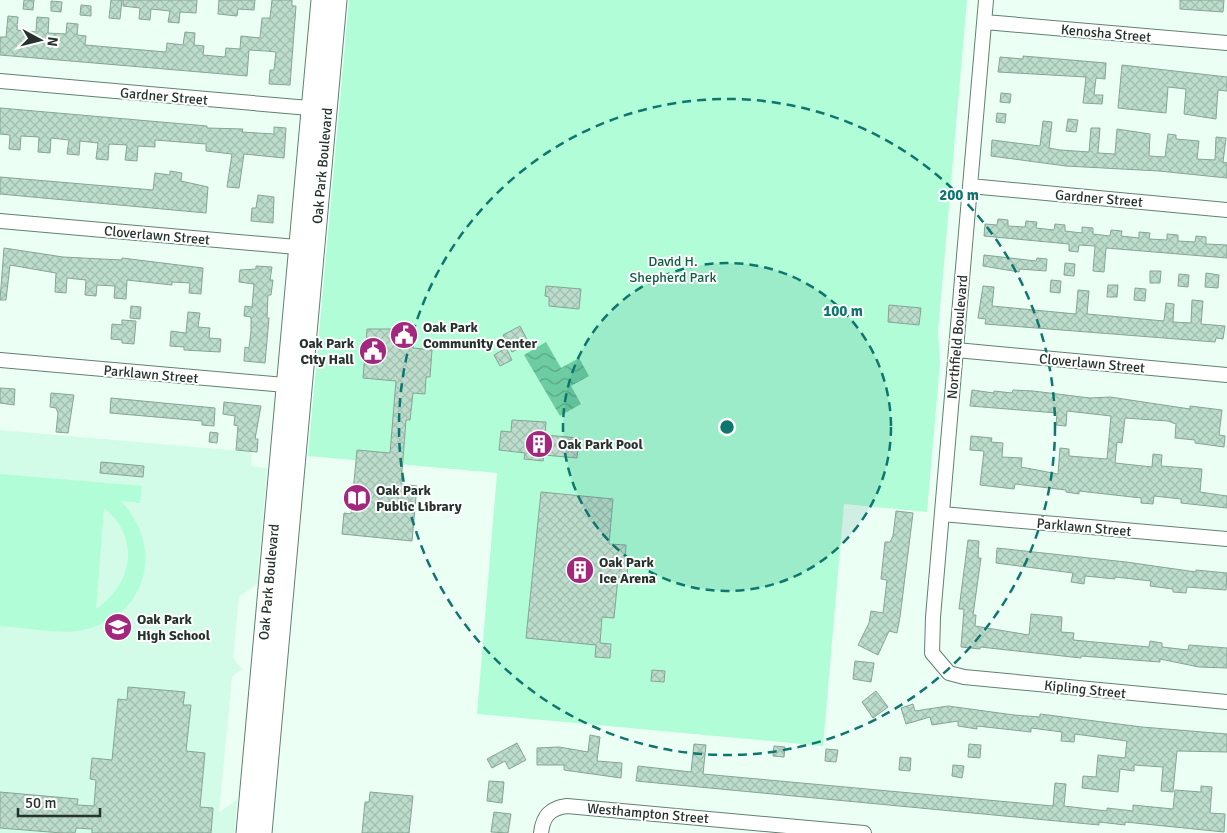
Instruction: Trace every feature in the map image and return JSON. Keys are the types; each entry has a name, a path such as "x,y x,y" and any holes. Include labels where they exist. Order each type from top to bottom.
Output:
{"street":[{"name":"Oak Park Boulevard","path":"320,109 321,0"},
{"name":"Oak Park Boulevard","path":"262,833 307,248 320,109 337,0"},
{"name":"Northfield Boulevard","path":"945,670 932,653 931,644 986,0"},
{"name":"Kenosha Street","path":"985,22 1227,43"},
{"name":"Gardner Street","path":"0,81 320,109"},
{"name":"Gardner Street","path":"970,186 1227,210"},
{"name":"Cloverlawn Street","path":"0,221 307,248"},
{"name":"Cloverlawn Street","path":"956,350 1227,375"},
{"name":"Parklawn Street","path":"0,360 295,386"},
{"name":"Oak Park Boulevard","path":"246,833 295,386"},
{"name":"Parklawn Street","path":"942,514 1227,539"},
{"name":"Kipling Street","path":"945,670 964,677 1227,702"},
{"name":"Westhampton Street","path":"541,833 544,819 552,810 567,806 864,833"}],"shaded area":[{"name":"Oak Park High School","path":"0,430 252,452 251,466 267,468 257,584 239,597 233,658 242,669 232,677 219,812 237,800 234,833 0,833"}],"green space":[{"name":"David H. Shepherd Park","path":"349,0 967,0 938,332 940,363 927,512 844,504 823,746 477,714 497,473 308,456"},
{"path":"0,474 142,486 140,503 121,501 135,521 143,541 145,561 142,581 133,599 119,614 100,625 70,632 0,626","holes":["104,508 116,520 124,532 127,546 128,560 125,574 118,587 96,609"]}],"water":[{"path":"546,342 561,368 579,358 589,376 571,386 581,404 560,416 524,355"}],"building":[{"path":"24,0 34,0 33,10 23,9"},
{"path":"111,0 122,0 120,19 109,18"},
{"path":"123,0 197,0 196,13 180,12 179,23 168,22 170,11 151,9 150,20 139,19 140,8 123,6"},
{"path":"219,0 255,0 254,10 238,9 237,16 218,14"},
{"path":"272,0 292,0 292,6 296,6 290,85 269,84 270,70 274,70 276,52 249,50 247,76 0,55 0,37 6,37 8,16 18,17 17,30 36,32 37,17 49,18 48,33 66,34 67,23 78,24 77,35 86,36 85,45 166,52 167,43 183,45 185,32 195,33 194,45 204,46 203,55 225,57 226,48 240,49 241,36 260,38 262,18 270,18"},
{"path":"1180,0 1224,0 1223,12 1180,9"},
{"path":"51,1 62,2 61,12 51,11"},
{"path":"81,5 91,6 91,16 80,15"},
{"path":"1023,56 1106,63 1105,79 1096,78 1094,95 1103,95 1102,104 1083,103 1086,77 998,72 1000,57 1023,59"},
{"path":"1122,65 1227,77 1227,91 1218,90 1216,119 1184,114 1186,89 1168,87 1166,113 1118,108"},
{"path":"1001,93 1011,94 1010,103 1000,102"},
{"path":"0,108 207,126 207,128 243,129 242,132 274,134 274,127 286,128 284,158 244,154 239,188 227,187 232,154 206,151 206,144 155,140 155,147 138,146 137,161 125,160 127,145 109,144 108,160 96,159 98,143 80,141 79,155 67,154 69,140 51,138 50,153 38,152 39,137 21,136 20,150 9,149 10,135 0,134"},
{"path":"997,113 1006,114 1005,123 996,122"},
{"path":"1068,119 1078,120 1076,132 1066,131"},
{"path":"1043,121 1052,122 1049,148 1060,150 1089,152 1091,128 1100,128 1098,153 1115,154 1117,129 1150,134 1149,156 1165,157 1168,134 1176,135 1176,139 1199,141 1197,159 1215,160 1216,137 1226,138 1223,162 1227,163 1227,178 1159,171 1066,166 991,156 992,140 1040,146"},
{"path":"170,171 182,173 181,181 208,187 206,213 0,194 0,177 153,190 155,173 170,175"},
{"path":"258,195 274,197 273,223 251,221 252,208 256,208"},
{"path":"998,219 1008,220 1008,226 1025,227 1026,221 1037,222 1036,228 1054,230 1055,224 1065,225 1065,231 1082,233 1082,227 1093,228 1093,234 1110,236 1111,230 1122,231 1121,236 1139,238 1139,232 1150,233 1149,239 1167,240 1167,234 1178,235 1178,241 1195,242 1196,236 1206,237 1206,244 1227,245 1227,258 1106,248 1104,272 1093,271 1095,246 1079,245 1078,252 1069,251 1069,244 984,236 985,224 997,225"},
{"path":"4,248 63,257 122,260 122,258 203,268 201,294 189,293 190,283 172,282 172,285 127,280 126,299 114,298 115,286 97,285 96,296 85,295 86,280 67,278 66,293 55,292 56,273 10,265 6,300 0,300"},
{"path":"984,255 1036,261 1037,258 1047,259 1046,271 1020,269 1019,272 983,266"},
{"path":"1065,263 1075,264 1074,276 1064,275"},
{"path":"256,266 272,267 270,280 273,280 271,295 268,295 267,318 269,318 265,363 244,361 245,347 249,348 251,331 251,317 244,316 245,306 252,307 254,284 239,282 240,270 256,269"},
{"path":"1150,271 1161,271 1160,283 1150,283"},
{"path":"1206,273 1219,275 1218,288 1205,287"},
{"path":"1179,274 1189,275 1188,287 1178,286"},
{"path":"1051,280 1061,281 1060,293 1050,292"},
{"path":"1108,285 1118,285 1117,297 1107,297"},
{"path":"546,286 581,289 579,309 549,306 549,297 545,296"},
{"path":"983,286 994,287 992,306 1076,314 1078,290 1089,291 1087,314 1164,321 1166,303 1174,304 1173,322 1191,323 1192,300 1203,301 1201,324 1225,326 1223,339 1216,338 1215,342 985,324 986,319 978,318"},
{"path":"1135,288 1146,289 1145,301 1134,300"},
{"path":"889,305 921,308 919,325 888,322"},
{"path":"131,306 141,307 140,319 130,318"},
{"path":"188,312 200,313 198,327 210,328 209,338 221,339 220,352 184,350 184,347 170,346 171,331 186,333"},
{"path":"122,320 136,321 134,344 122,343 122,340 111,339 112,324 122,325"},
{"path":"405,325 415,326 413,348 432,350 430,377 426,377 425,394 413,393 410,420 406,420 401,484 417,486 412,541 342,534 344,513 351,514 357,450 390,453 396,381 363,378 367,329 401,329"},
{"path":"520,326 529,343 512,352 503,335"},
{"path":"506,348 512,360 500,366 494,355"},
{"path":"0,388 15,389 14,405 0,403"},
{"path":"972,390 994,393 994,391 1012,393 1013,390 1033,391 1090,398 1110,397 1190,409 1190,406 1222,410 1219,435 1225,436 1224,447 1195,443 1195,440 1175,438 1176,424 1168,421 1125,418 1122,443 1117,442 1115,463 1152,467 1153,454 1162,455 1161,466 1202,469 1200,492 1227,496 1227,508 1181,503 1181,499 1154,496 1153,504 1141,503 1141,498 1079,491 1079,494 1066,492 1066,490 1015,484 1014,489 980,485 984,451 970,450 971,436 992,438 991,442 1003,443 1002,457 1022,458 1021,467 1058,474 1060,448 1069,449 1069,456 1107,459 1111,416 1067,411 1066,426 1056,425 1057,413 970,406"},
{"path":"51,393 74,395 68,433 56,432 58,413 56,408 50,407"},
{"path":"111,398 215,408 214,426 202,425 202,421 110,413"},
{"path":"224,402 261,406 255,439 258,439 257,452 236,450 238,426 234,425 235,416 223,414"},
{"name":"Oak Park Pool","path":"512,420 546,422 545,435 579,438 577,458 544,455 543,461 524,459 525,453 499,450 501,431 511,432"},
{"path":"210,432 218,433 217,443 209,442"},
{"path":"101,462 144,466 143,477 100,473"},
{"name":"Oak Park Ice Arena","path":"541,492 613,499 609,544 626,545 625,563 628,563 627,578 618,577 614,618 602,617 600,643 611,644 610,658 595,657 596,645 526,638"},
{"path":"896,511 913,513 897,633 889,631 878,655 858,645 869,623 871,611 883,613 887,580 881,579 885,542 890,542 893,536"},
{"path":"968,540 979,541 978,558 981,558 973,615 976,615 975,626 1029,635 1031,614 1062,617 1061,632 1074,633 1073,640 1149,647 1150,641 1162,643 1162,647 1188,650 1189,645 1227,648 1227,668 1199,667 1160,659 1160,662 1081,656 1081,658 980,647 980,649 961,647 964,609 959,609"},
{"path":"997,548 1126,562 1196,572 1196,570 1227,573 1226,590 1187,587 1186,593 1173,592 1173,589 1150,586 1151,581 1115,577 1115,579 1085,576 1084,584 1071,582 1073,573 996,563"},
{"path":"855,661 874,663 871,682 853,679"},
{"path":"652,670 665,671 664,682 651,681"},
{"path":"128,687 185,692 183,705 191,705 186,751 205,753 200,807 213,808 211,833 92,833 92,829 76,828 75,833 62,833 0,828 0,792 78,799 77,805 94,806 96,780 90,779 92,758 112,760 118,699 127,700"},
{"path":"876,691 888,707 873,718 862,702"},
{"path":"913,704 915,711 948,706 1014,715 1040,717 1040,714 1142,727 1227,734 1227,752 1177,751 1173,792 1161,791 1163,767 1134,765 1134,771 1120,769 1118,792 1082,788 1083,776 1096,777 1098,755 1125,758 1127,741 1075,734 1074,742 1061,741 1062,732 1031,728 1031,732 977,726 977,729 958,726 958,721 932,725 930,717 906,724 901,708"},
{"path":"590,735 600,737 597,761 622,763 621,778 564,770 564,765 537,765 537,748 559,747 588,752"},
{"path":"517,743 526,760 509,769 505,761 492,768 487,759"},
{"path":"694,744 706,745 703,774 1053,806 1055,783 1066,784 1064,806 1107,811 1107,808 1133,811 1133,805 1173,809 1175,790 1201,792 1201,786 1212,787 1210,813 1225,814 1224,832 1125,822 1125,825 1099,822 1099,825 636,781 638,766 691,772"},
{"path":"969,744 981,745 980,758 968,757"},
{"path":"774,746 785,747 784,757 773,756"},
{"path":"826,749 838,750 836,762 825,761"},
{"path":"900,757 911,758 910,771 899,770"},
{"path":"953,765 964,766 962,778 952,776"},
{"path":"489,781 504,782 502,803 487,801"},
{"path":"370,792 413,796 409,833 362,833 365,802 369,802"},
{"path":"494,812 511,814 508,833 491,832"}],"place":[{"name":"Oak Park Community Center","path":"404,335"},
{"name":"Oak Park City Hall","path":"373,351"},
{"name":"Oak Park Pool","path":"539,444"},
{"name":"Oak Park Public Library","path":"357,498"},
{"name":"Oak Park Ice Arena","path":"580,570"},
{"name":"Oak Park High School","path":"118,627"}]}
